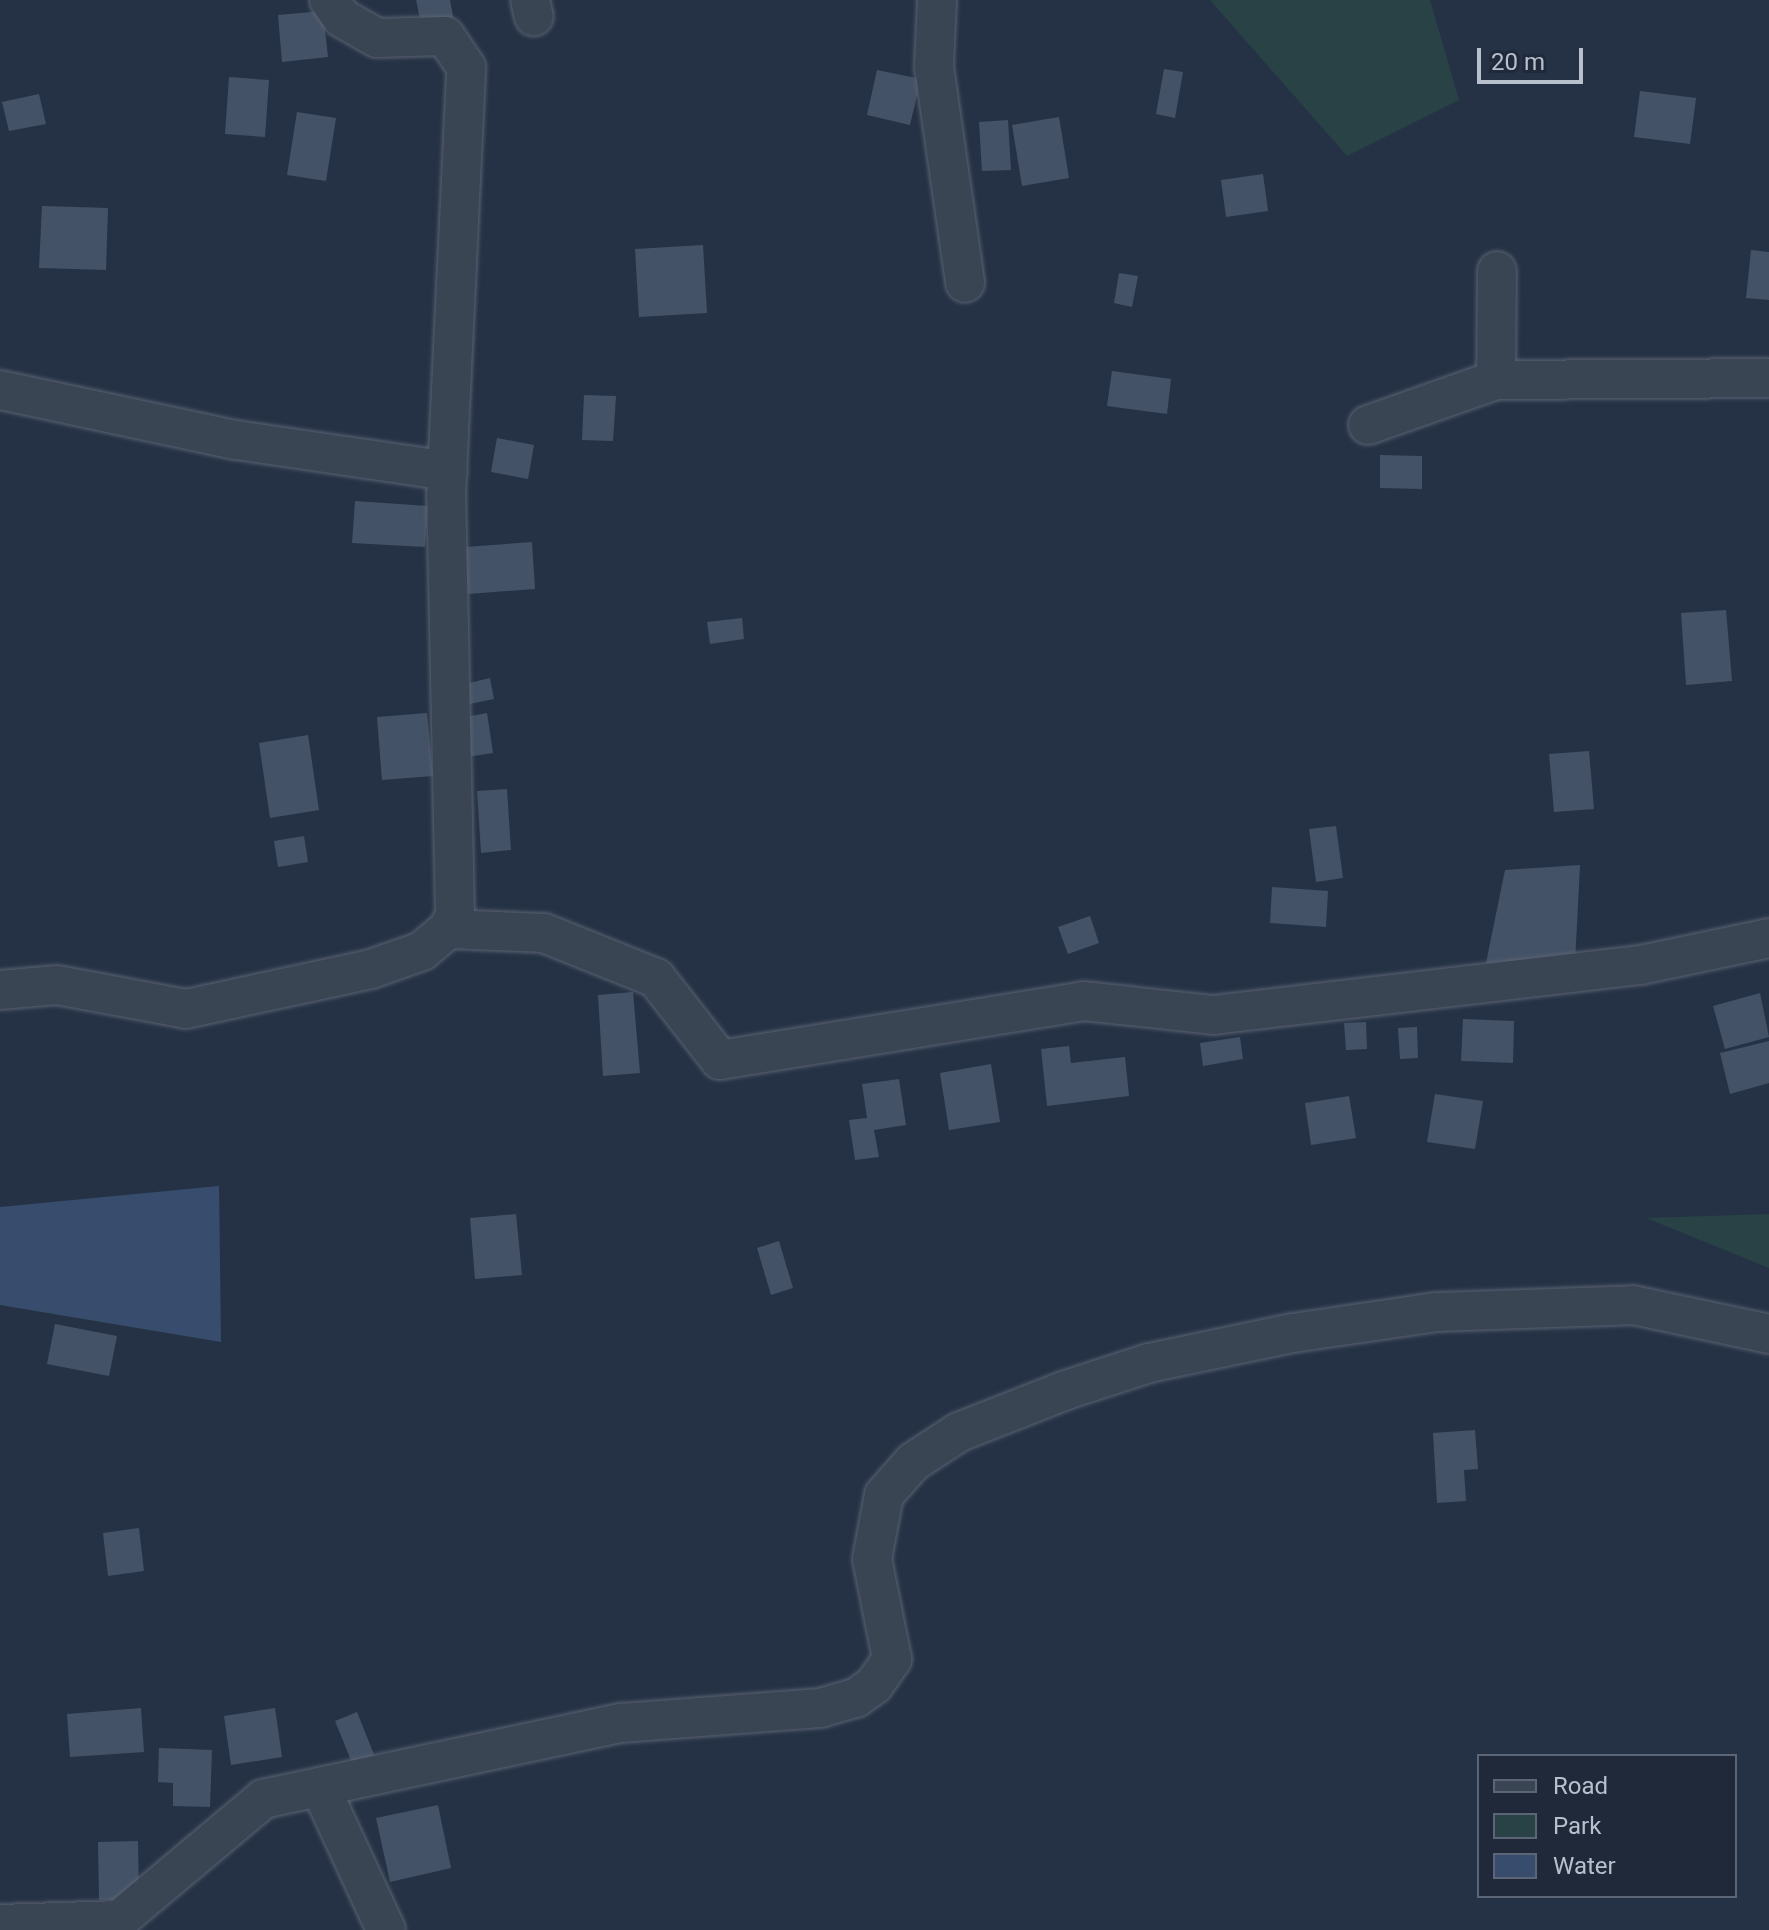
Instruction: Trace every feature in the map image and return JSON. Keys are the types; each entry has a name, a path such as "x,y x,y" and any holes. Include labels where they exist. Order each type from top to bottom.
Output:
{"street":[{"path":"0,990 57,985 186,1009 371,969 422,951 448,929 458,898 448,471 466,67 445,36 377,38 342,18 329,0"},
{"path":"937,0 934,67 965,283"},
{"path":"1496,380 1497,271"},
{"path":"1368,425 1496,380 1769,378"},
{"path":"0,390 236,440 448,471"},
{"path":"448,929 544,933 656,978 720,1060 1083,1001 1214,1015 1641,965 1769,938"},
{"path":"0,1924 119,1920 263,1799 621,1723 820,1708 856,1698 874,1685 892,1659 890,1627 873,1575 872,1543 878,1511 894,1482 913,1462 972,1425 1149,1363 1293,1333 1518,1306 1600,1304 1667,1309 1769,1334"},
{"path":"320,1787 386,1930"}],"green space":[{"path":"1210,0 1430,0 1459,100 1347,156"},
{"path":"1769,1214 1769,1268 1646,1218"}],"water":[{"path":"219,1186 221,1342 0,1305 0,1207"}],"building":[{"path":"416,0 450,0 455,26 423,33"},
{"path":"323,11 328,57 282,62 278,15"},
{"path":"1164,69 1183,72 1175,118 1156,114"},
{"path":"877,70 921,79 910,125 867,115"},
{"path":"229,77 269,80 265,137 225,134"},
{"path":"1640,91 1696,98 1690,144 1634,137"},
{"path":"39,94 46,124 9,131 2,102"},
{"path":"297,112 336,118 326,181 287,175"},
{"path":"1059,117 1069,178 1022,186 1012,125"},
{"path":"1008,120 1011,170 982,171 979,122"},
{"path":"1263,174 1268,211 1226,217 1221,180"},
{"path":"42,206 108,208 106,270 39,268"},
{"path":"703,245 707,313 639,317 635,249"},
{"path":"1751,250 1769,252 1769,300 1746,298"},
{"path":"1119,273 1138,276 1132,307 1114,303"},
{"path":"1112,371 1171,379 1167,414 1107,406"},
{"path":"584,395 616,396 613,441 582,440"},
{"path":"497,438 534,445 528,479 491,472"},
{"path":"1380,455 1422,456 1422,489 1380,488"},
{"path":"355,501 428,506 425,547 352,543"},
{"path":"532,542 535,589 468,594 465,547"},
{"path":"1726,610 1732,681 1686,685 1681,613"},
{"path":"742,618 744,639 710,644 707,622"},
{"path":"490,678 494,699 465,705 461,685"},
{"path":"427,713 433,776 382,780 377,717"},
{"path":"487,713 493,753 467,757 460,718"},
{"path":"308,735 319,810 270,818 259,743"},
{"path":"1589,751 1594,809 1554,812 1549,754"},
{"path":"507,789 511,850 481,853 477,791"},
{"path":"1336,826 1343,878 1316,882 1309,829"},
{"path":"304,836 308,862 278,867 274,841"},
{"path":"1580,865 1575,963 1486,963 1505,870"},
{"path":"1272,887 1328,891 1326,927 1270,923"},
{"path":"1090,916 1099,943 1068,954 1058,927"},
{"path":"633,992 640,1073 603,1076 598,995"},
{"path":"1760,993 1769,1037 1725,1049 1713,1006"},
{"path":"1463,1019 1514,1021 1513,1063 1461,1061"},
{"path":"1366,1022 1367,1049 1346,1050 1344,1023"},
{"path":"1417,1027 1418,1058 1400,1059 1398,1028"},
{"path":"1240,1037 1243,1059 1203,1066 1200,1043"},
{"path":"1769,1041 1769,1083 1730,1094 1720,1053"},
{"path":"1069,1046 1071,1063 1125,1057 1129,1096 1047,1106 1041,1049"},
{"path":"991,1064 1000,1122 949,1130 940,1073"},
{"path":"899,1079 906,1125 874,1130 879,1157 855,1160 849,1120 867,1118 862,1084"},
{"path":"1435,1094 1483,1101 1475,1149 1427,1142"},
{"path":"1349,1096 1356,1138 1311,1145 1305,1103"},
{"path":"516,1214 522,1275 475,1279 470,1218"},
{"path":"779,1241 793,1288 771,1295 757,1248"},
{"path":"55,1324 117,1336 109,1376 47,1364"},
{"path":"1475,1430 1478,1469 1464,1470 1466,1501 1437,1503 1433,1433"},
{"path":"139,1528 144,1571 108,1576 103,1533"},
{"path":"141,1708 144,1752 70,1757 67,1714"},
{"path":"275,1708 282,1757 231,1765 224,1716"},
{"path":"357,1712 379,1767 357,1775 335,1721"},
{"path":"159,1748 212,1750 210,1807 173,1806 173,1783 158,1782"},
{"path":"438,1805 451,1868 390,1882 376,1818"},
{"path":"138,1841 139,1899 99,1900 98,1842"}]}
